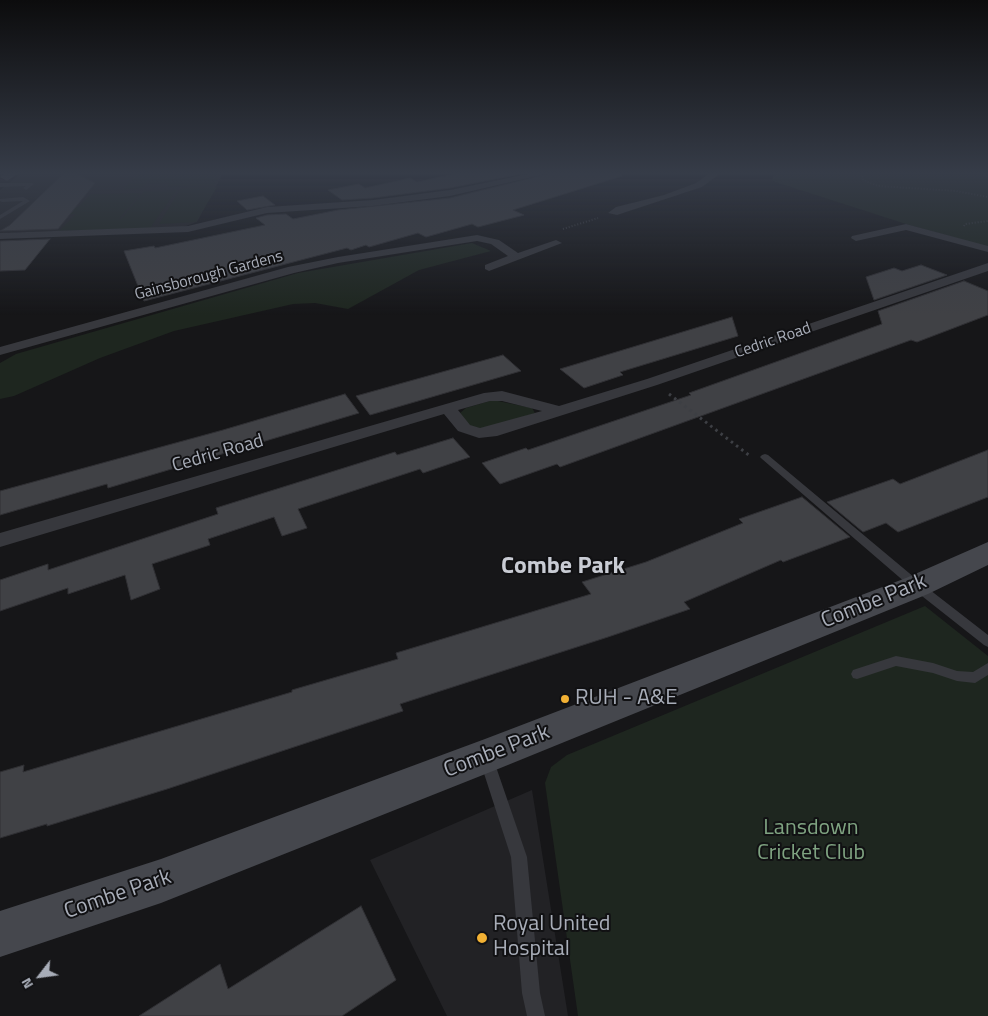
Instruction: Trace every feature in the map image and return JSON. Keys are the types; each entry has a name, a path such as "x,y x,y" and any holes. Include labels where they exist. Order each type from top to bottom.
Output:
{"street":[{"path":"0,236 188,229 224,220"},
{"path":"856,238 906,227 935,233 988,249"},
{"name":"Gainsborough Gardens","path":"0,351 292,270 338,260 477,238 495,242 515,256"},
{"path":"489,267 515,256 556,243"},
{"name":"Cedric Road","path":"448,408 464,428 478,433 491,432 652,382 988,267"},
{"name":"Cedric Road","path":"0,540 489,396 502,396 557,410"},
{"name":"Combe Park","path":"0,934 161,882 486,757 917,586 988,553"}],"lane":[{"path":"765,457 917,586 988,642"},
{"path":"857,674 896,661 932,668 957,676 975,678 988,668"},
{"path":"486,757 518,857 531,993 536,1016"}],"path":[{"path":"966,228 962,225 988,221"},
{"path":"652,382 752,458 765,457"}],"shaded area":[{"path":"0,220 198,220 183,227 0,233"},
{"name":"Royal United Hospital","path":"532,790 568,1016 447,1016 370,860"}],"green space":[{"path":"70,220 155,220 150,228 59,231"},
{"path":"161,220 197,220 196,222 159,224"},
{"path":"895,220 988,220 988,247"},
{"path":"472,243 491,251 419,270 348,309 315,303 293,304 174,331 100,358 14,396 0,399 0,363 16,354 298,273"},
{"path":"493,400 532,408 535,413 488,429 470,427 460,413 466,408"},
{"name":"Lansdown Cricket Club","path":"925,606 988,656 988,1016 578,1016 545,783 551,767 567,755"}],"building":[{"path":"15,220 65,220 58,229 0,231"},
{"path":"259,220 503,220 478,227 472,224 426,237 418,233 369,247 366,245 351,250 347,248 144,301 124,251 154,246 155,248 265,225"},
{"path":"50,239 25,270 0,271 0,241"},
{"path":"921,265 947,275 874,300 866,277 894,268 902,271"},
{"path":"964,281 988,291 988,315 917,342 911,340 560,467 557,464 500,484 482,463 526,448 528,450 691,395 689,393 882,324 878,311"},
{"path":"732,317 738,336 620,372 623,375 584,388 560,369"},
{"path":"503,355 521,371 370,415 356,396"},
{"path":"345,394 359,413 108,488 107,484 0,515 0,491 223,430"},
{"path":"453,438 470,457 423,473 420,469 298,509 307,528 282,536 274,517 208,539 210,545 152,564 160,589 131,600 125,575 68,594 68,588 0,611 0,580 48,564 48,570 218,514 216,508 395,452 397,455"},
{"path":"988,450 988,497 898,532 886,523 863,532 827,502 893,479 900,484"},
{"path":"802,497 850,537 783,562 781,560 684,602 690,609 400,704 403,711 167,789 47,826 47,824 0,838 0,772 24,765 23,772 292,692 292,690 398,659 396,653 591,594 582,582 646,562 743,523 739,519"},
{"path":"361,906 396,980 342,1016 139,1016 220,964 228,989"}],"place":[{"name":"RUH - A&E","path":"565,699"},
{"name":"Royal United Hospital","path":"482,938"}],"district":[{"name":"Combe Park","path":"563,567"}]}
